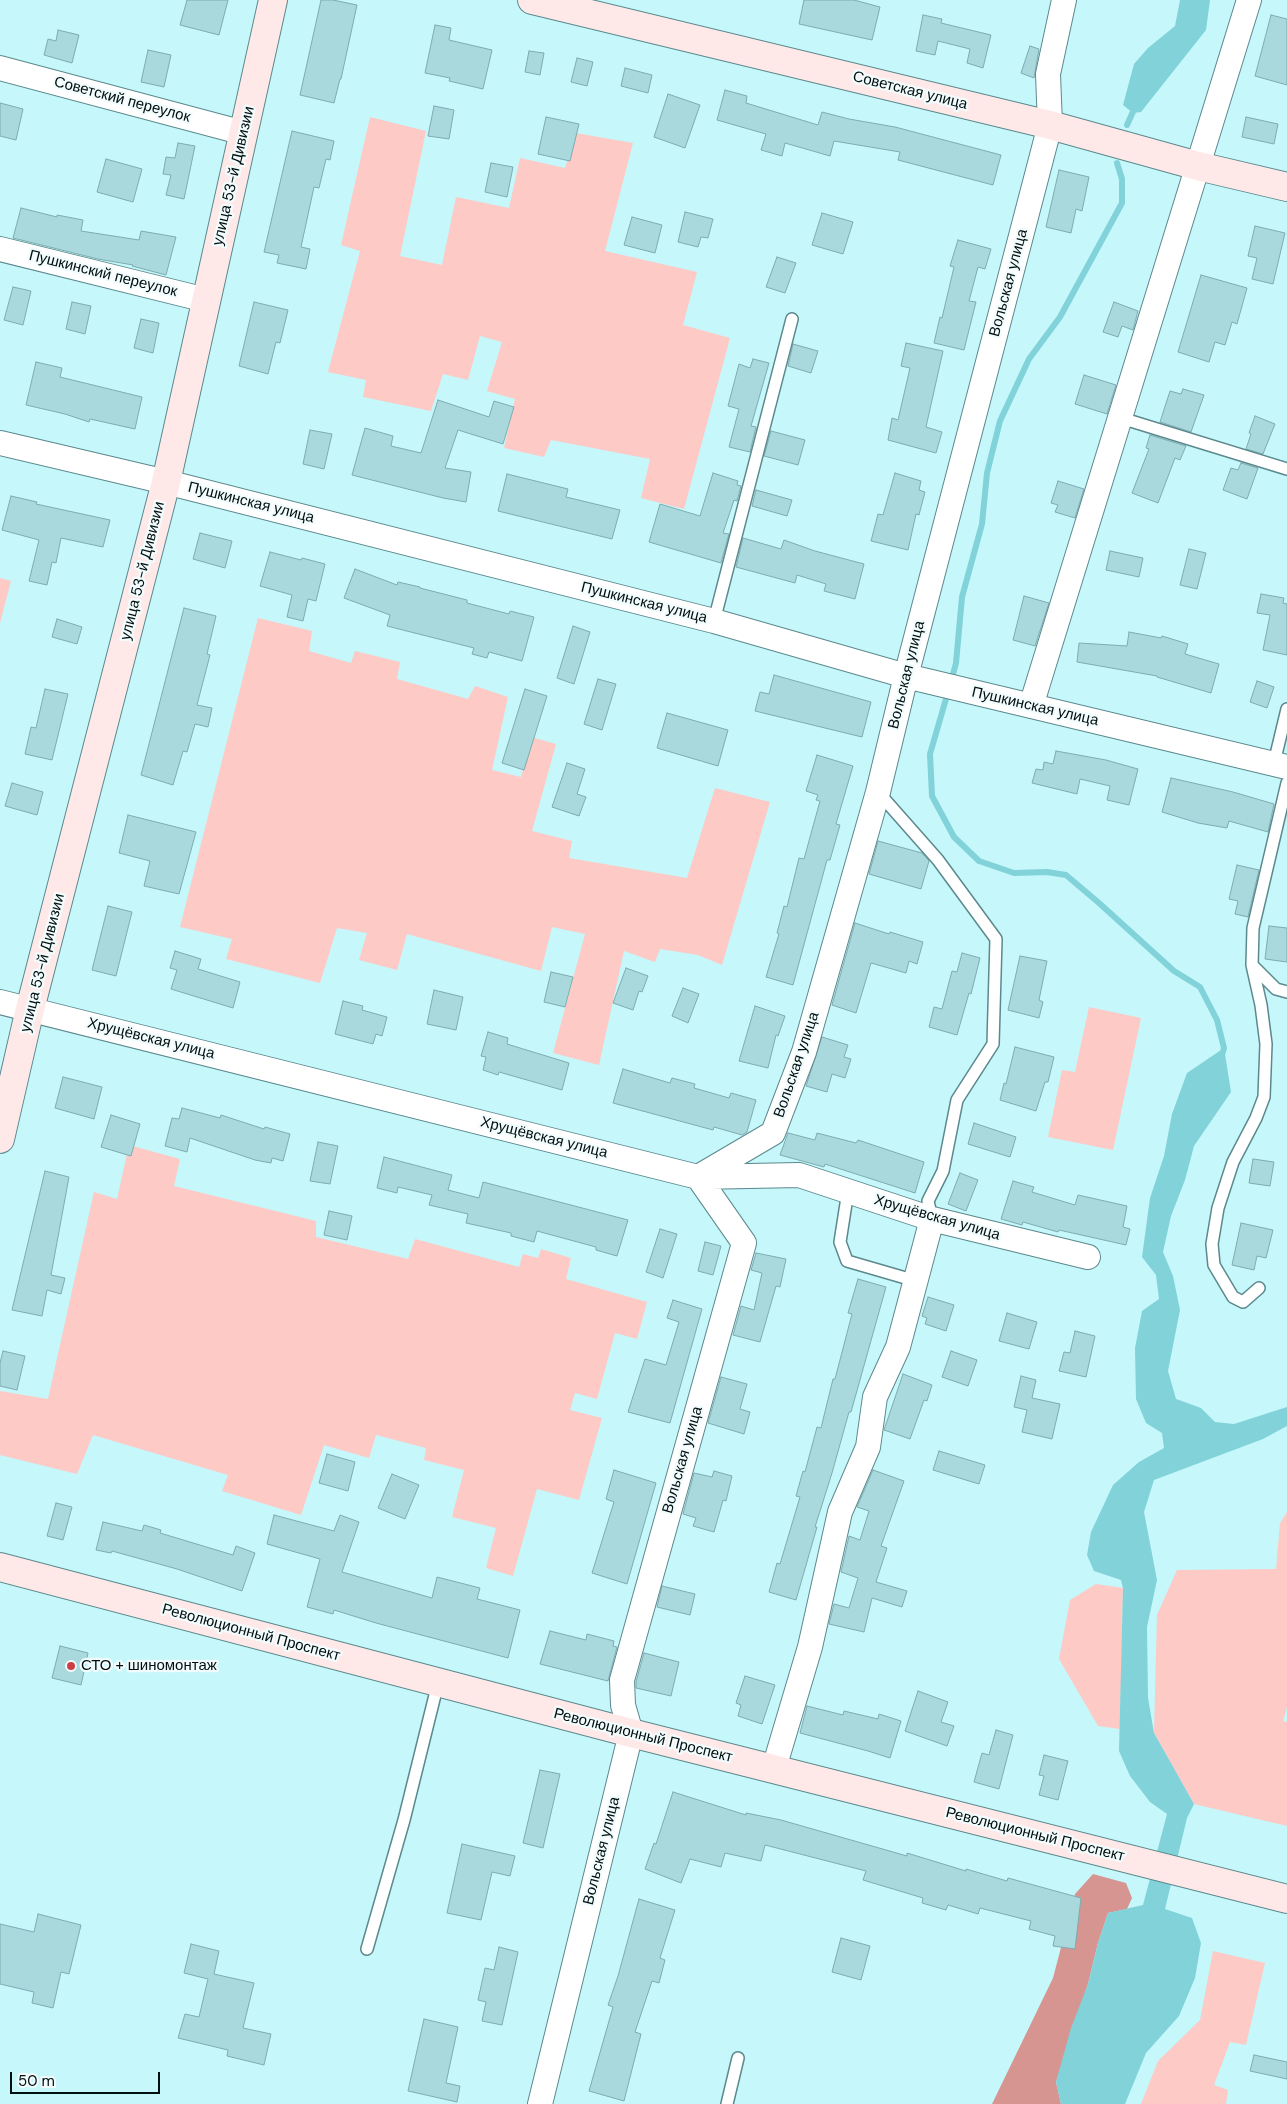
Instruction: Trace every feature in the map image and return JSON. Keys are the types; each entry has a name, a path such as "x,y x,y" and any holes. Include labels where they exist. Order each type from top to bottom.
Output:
{"street":[{"name":"улица 53-й Дивизии","path":"0,1139 30,1009 166,482 274,0"},
{"name":"Советская улица","path":"532,0 1050,125 1198,166 1287,187"},
{"name":"Вольская улица","path":"540,2104 631,1734 622,1704 622,1680 744,1243 698,1177 773,1133 804,1052 878,792 906,676 1050,125 1048,74 1064,0"},
{"path":"1031,706 1249,0"},
{"name":"Советский переулок","path":"0,68 244,133"},
{"name":"Пушкинский переулок","path":"0,248 206,300"},
{"name":"Пушкинская улица","path":"0,443 166,482 714,621 906,676 1283,771"},
{"name":"Хрущёвская улица","path":"0,1002 698,1177 799,1175 932,1219 1088,1258"},
{"path":"774,1768 810,1647 840,1512 868,1447 875,1396 898,1347 932,1219"},
{"name":"Революционный Проспект","path":"0,1567 631,1734 774,1768 1287,1899"}],"lane":[{"path":"714,621 792,319"},
{"path":"1121,418 1287,469"},
{"path":"1259,1288 1243,1302 1233,1297 1214,1265 1212,1244 1218,1208 1233,1162 1256,1118 1264,1098 1266,1044 1261,1005 1252,965 1253,928 1283,771 1287,709"},
{"path":"878,792 938,860 996,939 992,1044 957,1100 943,1171 928,1201 932,1219"},
{"path":"1252,965 1276,988 1287,992"},
{"path":"848,1191 840,1242 847,1261 916,1281"},
{"path":"367,1949 404,1820 438,1683"},
{"path":"726,2104 738,2058"}],"shaded area":[{"path":"370,117 426,131 400,256 442,265 456,197 509,208 520,158 565,168 576,133 633,143 605,251 697,272 683,325 730,338 684,509 641,498 650,459 551,440 544,457 504,448 515,399 487,391 502,342 480,336 468,380 443,374 431,411 363,397 366,380 328,372 360,251 341,245"},
{"path":"0,578 11,581 0,623"},
{"path":"258,618 312,631 309,651 351,663 355,651 400,662 397,679 468,699 475,686 508,697 492,770 521,777 531,737 556,744 532,831 572,841 569,858 687,878 715,788 770,802 722,965 698,955 660,949 655,962 624,951 599,1065 553,1053 585,934 552,927 541,971 407,934 397,970 359,960 367,933 337,928 320,983 226,959 232,939 180,927"},
{"path":"1089,1007 1141,1018 1113,1150 1048,1137 1062,1070 1075,1072"},
{"path":"129,1145 180,1159 174,1186 316,1221 316,1237 408,1259 415,1239 519,1267 523,1254 538,1258 541,1249 571,1258 566,1279 647,1302 637,1339 615,1333 597,1399 575,1393 570,1410 602,1418 579,1500 537,1489 513,1576 486,1568 496,1528 452,1517 464,1470 424,1460 426,1448 376,1435 369,1458 324,1445 301,1515 222,1491 228,1475 93,1435 77,1474 0,1455 0,1391 48,1399 94,1192 117,1199"},
{"path":"1287,1512 1287,1707 1283,1721 1287,1722 1287,1826 1194,1804 1154,1733 1157,1615 1177,1570 1276,1569 1280,1523"},
{"path":"1096,1584 1123,1588 1120,1729 1098,1726 1059,1659 1070,1600"},
{"path":"1093,1874 1126,1883 1132,1898 1127,1909 1108,1913 1088,1984 1056,2082 1061,2104 992,2104 1053,1978 1075,1894"},
{"path":"1213,1951 1265,1963 1246,2045 1230,2042 1214,2085 1228,2090 1226,2104 1141,2104 1158,2061 1200,2020"}],"water":[{"path":"1180,0 1210,0 1206,30 1141,112 1133,113 1123,105 1134,64 1148,48 1175,26"},
{"path":"1224,1048 1231,1092 1194,1146 1185,1180 1171,1216 1163,1252 1173,1276 1180,1310 1168,1371 1176,1399 1201,1408 1215,1422 1234,1424 1287,1407 1287,1426 1263,1439 1154,1480 1144,1512 1157,1580 1147,1627 1148,1698 1154,1733 1194,1804 1187,1818 1165,1909 1192,1918 1201,1943 1195,1978 1179,2016 1146,2053 1125,2104 1061,2104 1056,2082 1071,2028 1088,1984 1108,1913 1143,1905 1167,1814 1150,1802 1130,1776 1119,1751 1123,1588 1121,1580 1094,1571 1087,1555 1091,1532 1113,1485 1139,1462 1164,1448 1162,1433 1146,1423 1136,1399 1135,1348 1142,1311 1159,1299 1156,1275 1142,1257 1150,1198 1164,1156 1172,1114 1187,1073"}],"building":[{"path":"187,0 228,0 219,35 180,25"},
{"path":"321,0 333,0 357,5 334,103 300,95"},
{"path":"804,0 854,0 880,7 872,40 799,24"},
{"path":"923,15 942,19 941,23 991,35 983,68 967,63 970,49 938,41 935,55 916,51"},
{"path":"1271,15 1287,19 1287,85 1255,76"},
{"path":"435,25 451,28 449,40 492,50 483,89 449,81 450,78 425,73"},
{"path":"58,30 79,35 72,63 44,55 48,39 56,41"},
{"path":"1030,46 1039,49 1034,78 1021,73"},
{"path":"148,50 171,55 164,87 141,82"},
{"path":"529,51 544,53 540,75 525,72"},
{"path":"577,58 593,62 587,86 571,82"},
{"path":"625,68 652,75 648,93 621,86"},
{"path":"725,90 747,96 746,103 818,125 822,112 895,127 1001,155 993,185 898,160 900,152 834,141 830,156 785,143 782,156 761,150 766,134 717,120"},
{"path":"668,94 700,105 685,148 654,137"},
{"path":"0,103 23,109 16,140 0,136"},
{"path":"434,106 454,110 449,139 428,136"},
{"path":"546,117 579,124 570,161 538,154"},
{"path":"1246,117 1278,124 1274,144 1242,137"},
{"path":"292,131 334,141 330,160 326,159 319,188 314,187 301,247 310,249 306,269 277,263 279,255 264,252"},
{"path":"178,143 195,146 184,199 166,195 171,175 163,174 166,157 175,158"},
{"path":"106,159 142,169 133,202 97,192"},
{"path":"491,163 513,167 507,197 485,192"},
{"path":"1059,170 1089,177 1082,211 1076,209 1071,233 1046,227"},
{"path":"21,208 57,217 57,215 83,220 81,231 139,240 141,231 176,237 166,275 133,265 98,259 13,238"},
{"path":"685,212 713,219 708,238 701,237 698,247 678,242"},
{"path":"822,213 853,222 843,254 812,245"},
{"path":"632,217 662,225 655,253 624,245"},
{"path":"1255,226 1285,233 1273,284 1252,279 1257,258 1248,256"},
{"path":"958,240 991,249 985,269 978,267 969,301 976,302 964,350 934,343 954,267 950,266"},
{"path":"777,257 796,263 785,293 766,287"},
{"path":"1201,275 1247,288 1237,324 1232,322 1225,345 1215,342 1209,362 1178,352"},
{"path":"13,287 31,291 23,325 4,320"},
{"path":"72,302 91,306 85,334 66,329"},
{"path":"254,302 288,310 280,343 276,342 268,374 239,366"},
{"path":"1114,302 1138,311 1133,330 1122,326 1118,337 1103,332"},
{"path":"141,319 159,323 153,353 134,348"},
{"path":"906,343 943,351 926,427 942,432 936,453 888,440 892,418 898,420 910,368 901,366"},
{"path":"793,344 818,351 811,373 788,366"},
{"path":"753,359 769,363 751,426 756,427 750,452 729,447 739,409 728,406 739,364 750,368"},
{"path":"36,362 62,368 60,377 142,397 135,429 90,419 89,422 26,405"},
{"path":"1084,375 1116,385 1107,414 1075,404"},
{"path":"1183,389 1204,395 1191,432 1160,422 1170,391 1181,394"},
{"path":"438,400 489,417 494,401 514,407 503,444 458,430 445,468 471,472 466,502 352,475 365,428 393,436 391,446 421,453"},
{"path":"1255,416 1275,424 1263,454 1246,449"},
{"path":"310,430 332,434 324,469 303,464"},
{"path":"771,431 805,440 798,465 764,456"},
{"path":"1150,435 1186,446 1180,460 1175,458 1158,503 1132,493 1149,449 1146,448"},
{"path":"1241,463 1258,468 1247,499 1223,490 1231,468 1238,470"},
{"path":"713,473 738,481 737,485 741,486 737,501 734,500 723,533 729,534 721,563 649,542 660,504 700,516"},
{"path":"895,473 921,481 919,490 925,492 919,515 916,514 908,550 871,541 878,514 883,515"},
{"path":"507,474 568,489 566,497 620,510 612,539 498,511"},
{"path":"1058,481 1084,489 1075,518 1055,512 1058,505 1051,503"},
{"path":"756,490 792,500 787,516 752,506"},
{"path":"11,496 37,502 36,504 110,520 103,547 61,538 56,563 52,562 47,585 29,581 39,540 2,530"},
{"path":"200,533 232,541 225,568 193,559"},
{"path":"743,538 781,549 784,540 815,551 864,564 855,599 824,591 826,584 797,575 795,583 736,567"},
{"path":"1189,549 1206,553 1197,589 1180,585"},
{"path":"1110,551 1143,558 1139,577 1106,570"},
{"path":"270,552 325,564 316,601 308,599 303,621 287,617 292,595 260,586"},
{"path":"355,569 397,585 398,582 420,587 467,600 467,603 509,614 510,611 534,617 522,661 489,652 487,658 472,654 474,648 387,626 390,615 344,598"},
{"path":"1261,594 1284,598 1283,603 1287,604 1287,655 1263,650 1270,615 1257,613"},
{"path":"1024,596 1049,603 1035,646 1013,640"},
{"path":"184,608 216,616 207,654 210,655 197,705 212,708 208,727 195,724 187,752 183,751 173,785 141,775"},
{"path":"57,619 82,627 77,644 52,637"},
{"path":"573,626 590,632 574,684 557,678"},
{"path":"1129,632 1161,638 1162,636 1188,644 1185,654 1219,664 1211,693 1157,676 1077,662 1079,643 1127,646"},
{"path":"774,675 871,702 862,737 755,711 760,692 769,694"},
{"path":"598,679 616,684 602,730 584,724"},
{"path":"1257,681 1274,687 1267,708 1250,702"},
{"path":"45,689 68,694 52,760 25,754 31,727 36,728"},
{"path":"525,689 547,696 524,770 502,763"},
{"path":"667,713 728,730 718,766 657,748"},
{"path":"1056,751 1106,760 1138,769 1129,805 1107,800 1110,786 1080,779 1077,794 1032,783 1036,769 1043,770 1044,762 1053,764"},
{"path":"817,755 853,766 836,824 840,825 830,860 827,860 793,985 766,977 779,934 777,933 784,906 787,907 799,858 804,859 820,801 816,800 818,795 806,791"},
{"path":"567,763 585,769 577,794 586,797 579,816 552,807"},
{"path":"1171,778 1233,792 1274,804 1268,832 1229,821 1227,828 1198,823 1162,812"},
{"path":"12,783 43,792 37,815 5,806"},
{"path":"128,815 196,832 179,894 144,886 150,861 119,853"},
{"path":"878,841 922,853 929,861 921,889 869,874"},
{"path":"1237,865 1259,870 1248,917 1235,914 1238,901 1229,899"},
{"path":"108,906 132,912 116,976 92,970"},
{"path":"855,923 923,942 917,964 909,961 906,973 871,963 856,1013 832,1005"},
{"path":"1269,926 1287,928 1287,962 1265,959"},
{"path":"175,951 201,959 198,969 240,982 233,1008 171,989 177,970 170,968"},
{"path":"962,953 980,958 971,994 969,993 957,1035 929,1027 934,1007 942,1009 952,971 957,972"},
{"path":"1020,956 1047,961 1039,1000 1043,1002 1039,1018 1008,1010"},
{"path":"626,968 648,976 642,992 639,991 633,1010 613,1003"},
{"path":"551,972 573,977 565,1007 544,1002"},
{"path":"683,988 699,994 688,1023 672,1016"},
{"path":"434,990 463,997 456,1030 427,1024"},
{"path":"343,1001 363,1006 362,1010 387,1017 382,1036 376,1034 373,1044 335,1034"},
{"path":"755,1006 785,1016 778,1036 776,1035 768,1068 739,1061"},
{"path":"488,1032 508,1038 507,1044 569,1063 562,1090 499,1072 498,1075 483,1070 486,1057 481,1056"},
{"path":"822,1037 848,1045 844,1057 851,1059 845,1078 832,1074 827,1092 806,1086"},
{"path":"1015,1047 1054,1057 1048,1082 1045,1082 1036,1111 1000,1100"},
{"path":"623,1069 670,1083 672,1078 695,1084 694,1088 729,1098 731,1093 756,1100 747,1132 742,1135 714,1127 713,1130 613,1103"},
{"path":"63,1077 102,1087 94,1119 55,1108"},
{"path":"182,1108 220,1118 221,1115 264,1129 265,1127 290,1134 283,1161 272,1158 271,1163 255,1160 190,1138 187,1152 165,1146 172,1118 179,1119"},
{"path":"111,1115 140,1124 131,1156 101,1147"},
{"path":"974,1123 1016,1137 1010,1157 968,1144"},
{"path":"788,1133 815,1140 817,1133 856,1143 858,1140 924,1162 915,1193 825,1164 824,1167 780,1155"},
{"path":"318,1142 338,1146 330,1184 310,1181"},
{"path":"384,1157 452,1175 448,1190 479,1198 483,1182 628,1220 617,1256 596,1250 596,1247 537,1231 534,1242 511,1236 511,1233 466,1223 468,1214 429,1205 432,1195 398,1187 397,1193 377,1188"},
{"path":"1253,1159 1274,1162 1270,1186 1249,1183"},
{"path":"45,1171 69,1177 51,1275 65,1278 61,1294 47,1290 42,1316 12,1310"},
{"path":"960,1173 978,1180 966,1211 948,1204"},
{"path":"1013,1181 1034,1187 1032,1192 1075,1205 1078,1195 1127,1206 1123,1227 1130,1229 1126,1245 1059,1230 1058,1232 1023,1222 1022,1225 1001,1219"},
{"path":"329,1211 352,1216 347,1240 324,1235"},
{"path":"1241,1223 1273,1230 1266,1258 1257,1256 1254,1270 1232,1265"},
{"path":"660,1229 677,1234 663,1278 646,1272"},
{"path":"705,1242 721,1246 713,1275 698,1271"},
{"path":"756,1253 786,1259 780,1287 776,1286 760,1342 733,1335 741,1306 754,1310 762,1273 751,1270"},
{"path":"858,1279 886,1287 851,1412 849,1412 815,1527 817,1527 796,1600 769,1592 777,1563 780,1564 800,1497 796,1496 803,1471 805,1472 817,1427 821,1428 833,1379 835,1379 852,1314 848,1313"},
{"path":"928,1297 954,1305 946,1331 925,1324 927,1318 922,1316"},
{"path":"673,1300 702,1309 670,1423 628,1412 645,1359 666,1365 679,1322 667,1318"},
{"path":"1007,1313 1037,1322 1029,1349 999,1341"},
{"path":"1075,1331 1095,1336 1086,1377 1059,1371 1064,1352 1070,1353"},
{"path":"3,1351 25,1356 17,1390 0,1386 0,1363"},
{"path":"951,1351 977,1360 968,1386 942,1377"},
{"path":"903,1374 932,1385 927,1401 924,1400 910,1439 884,1430"},
{"path":"1021,1376 1036,1380 1032,1398 1060,1404 1052,1439 1022,1432 1027,1410 1014,1407"},
{"path":"721,1377 747,1384 740,1409 750,1412 744,1434 708,1423"},
{"path":"939,1451 985,1465 979,1484 933,1470"},
{"path":"327,1454 355,1462 348,1491 319,1483"},
{"path":"614,1470 656,1483 627,1584 592,1573 614,1502 606,1499"},
{"path":"873,1470 904,1481 881,1546 887,1548 876,1582 907,1591 902,1607 872,1598 864,1632 829,1624 834,1604 849,1608 858,1578 841,1572 849,1536 860,1540 869,1511 857,1507"},
{"path":"714,1471 732,1476 726,1501 723,1500 714,1532 693,1526 696,1518 683,1514 694,1473 712,1477"},
{"path":"392,1474 419,1485 405,1519 378,1508"},
{"path":"56,1503 72,1507 63,1540 47,1536"},
{"path":"274,1515 334,1531 340,1515 359,1522 342,1572 432,1598 437,1577 480,1588 477,1599 520,1610 508,1658 334,1610 333,1614 307,1607 320,1559 267,1544"},
{"path":"103,1522 142,1531 144,1525 161,1530 160,1533 233,1555 236,1546 255,1553 242,1591 177,1569 112,1551 111,1553 96,1550"},
{"path":"662,1586 695,1594 690,1615 657,1607"},
{"path":"550,1631 586,1640 587,1634 614,1641 613,1646 617,1647 608,1681 540,1664"},
{"path":"60,1646 88,1653 81,1685 52,1678"},
{"path":"644,1653 679,1662 671,1696 636,1688"},
{"path":"745,1676 775,1685 762,1724 738,1716 741,1705 736,1703"},
{"path":"918,1691 948,1702 941,1722 954,1726 947,1746 905,1731"},
{"path":"807,1706 843,1715 844,1711 878,1719 879,1714 901,1721 890,1758 800,1733"},
{"path":"996,1730 1013,1735 999,1789 974,1782 982,1753 989,1755"},
{"path":"1044,1755 1068,1761 1058,1800 1039,1795 1044,1776 1039,1775"},
{"path":"540,1770 560,1774 543,1848 523,1843"},
{"path":"673,1792 746,1815 746,1813 781,1820 907,1856 907,1853 966,1871 966,1869 1007,1881 1008,1878 1081,1898 1075,1949 1053,1946 1055,1936 1029,1929 1031,1921 980,1908 978,1914 948,1905 946,1910 922,1903 923,1898 863,1880 866,1871 765,1845 761,1861 725,1853 721,1867 690,1859 681,1883 645,1869 654,1843 656,1844"},
{"path":"462,1844 515,1856 510,1876 492,1872 481,1920 447,1913"},
{"path":"639,1899 675,1910 660,1958 665,1960 659,1983 652,1981 635,2032 641,2034 624,2101 589,2091 613,2007 608,2005"},
{"path":"38,1914 81,1925 69,1974 61,1972 53,2008 32,2003 34,1992 0,1984 0,1924 34,1932"},
{"path":"841,1938 870,1946 861,1980 832,1972"},
{"path":"191,1944 219,1951 214,1974 254,1983 243,2028 271,2034 264,2065 227,2056 228,2050 178,2038 185,2014 199,2017 208,1979 184,1973"},
{"path":"499,1947 518,1952 502,2025 482,2021 486,2002 478,2000 485,1968 494,1970"},
{"path":"424,2019 458,2027 446,2083 460,2086 457,2102 408,2091"},
{"path":"1254,2055 1287,2062 1287,2079 1250,2071"}],"waterway":[{"path":"1127,125 1136,105"},
{"path":"951,682 956,663 962,597 982,524 987,473 1000,421 1029,359 1060,317 1122,203 1122,179 1117,163"},
{"path":"948,692 930,754 932,796 954,837 979,861 1014,873 1047,872 1066,875 1174,971 1200,987 1217,1020 1224,1048 1222,1055"}],"place":[{"name":"СТО + шиномонтаж","path":"71,1666"}]}
